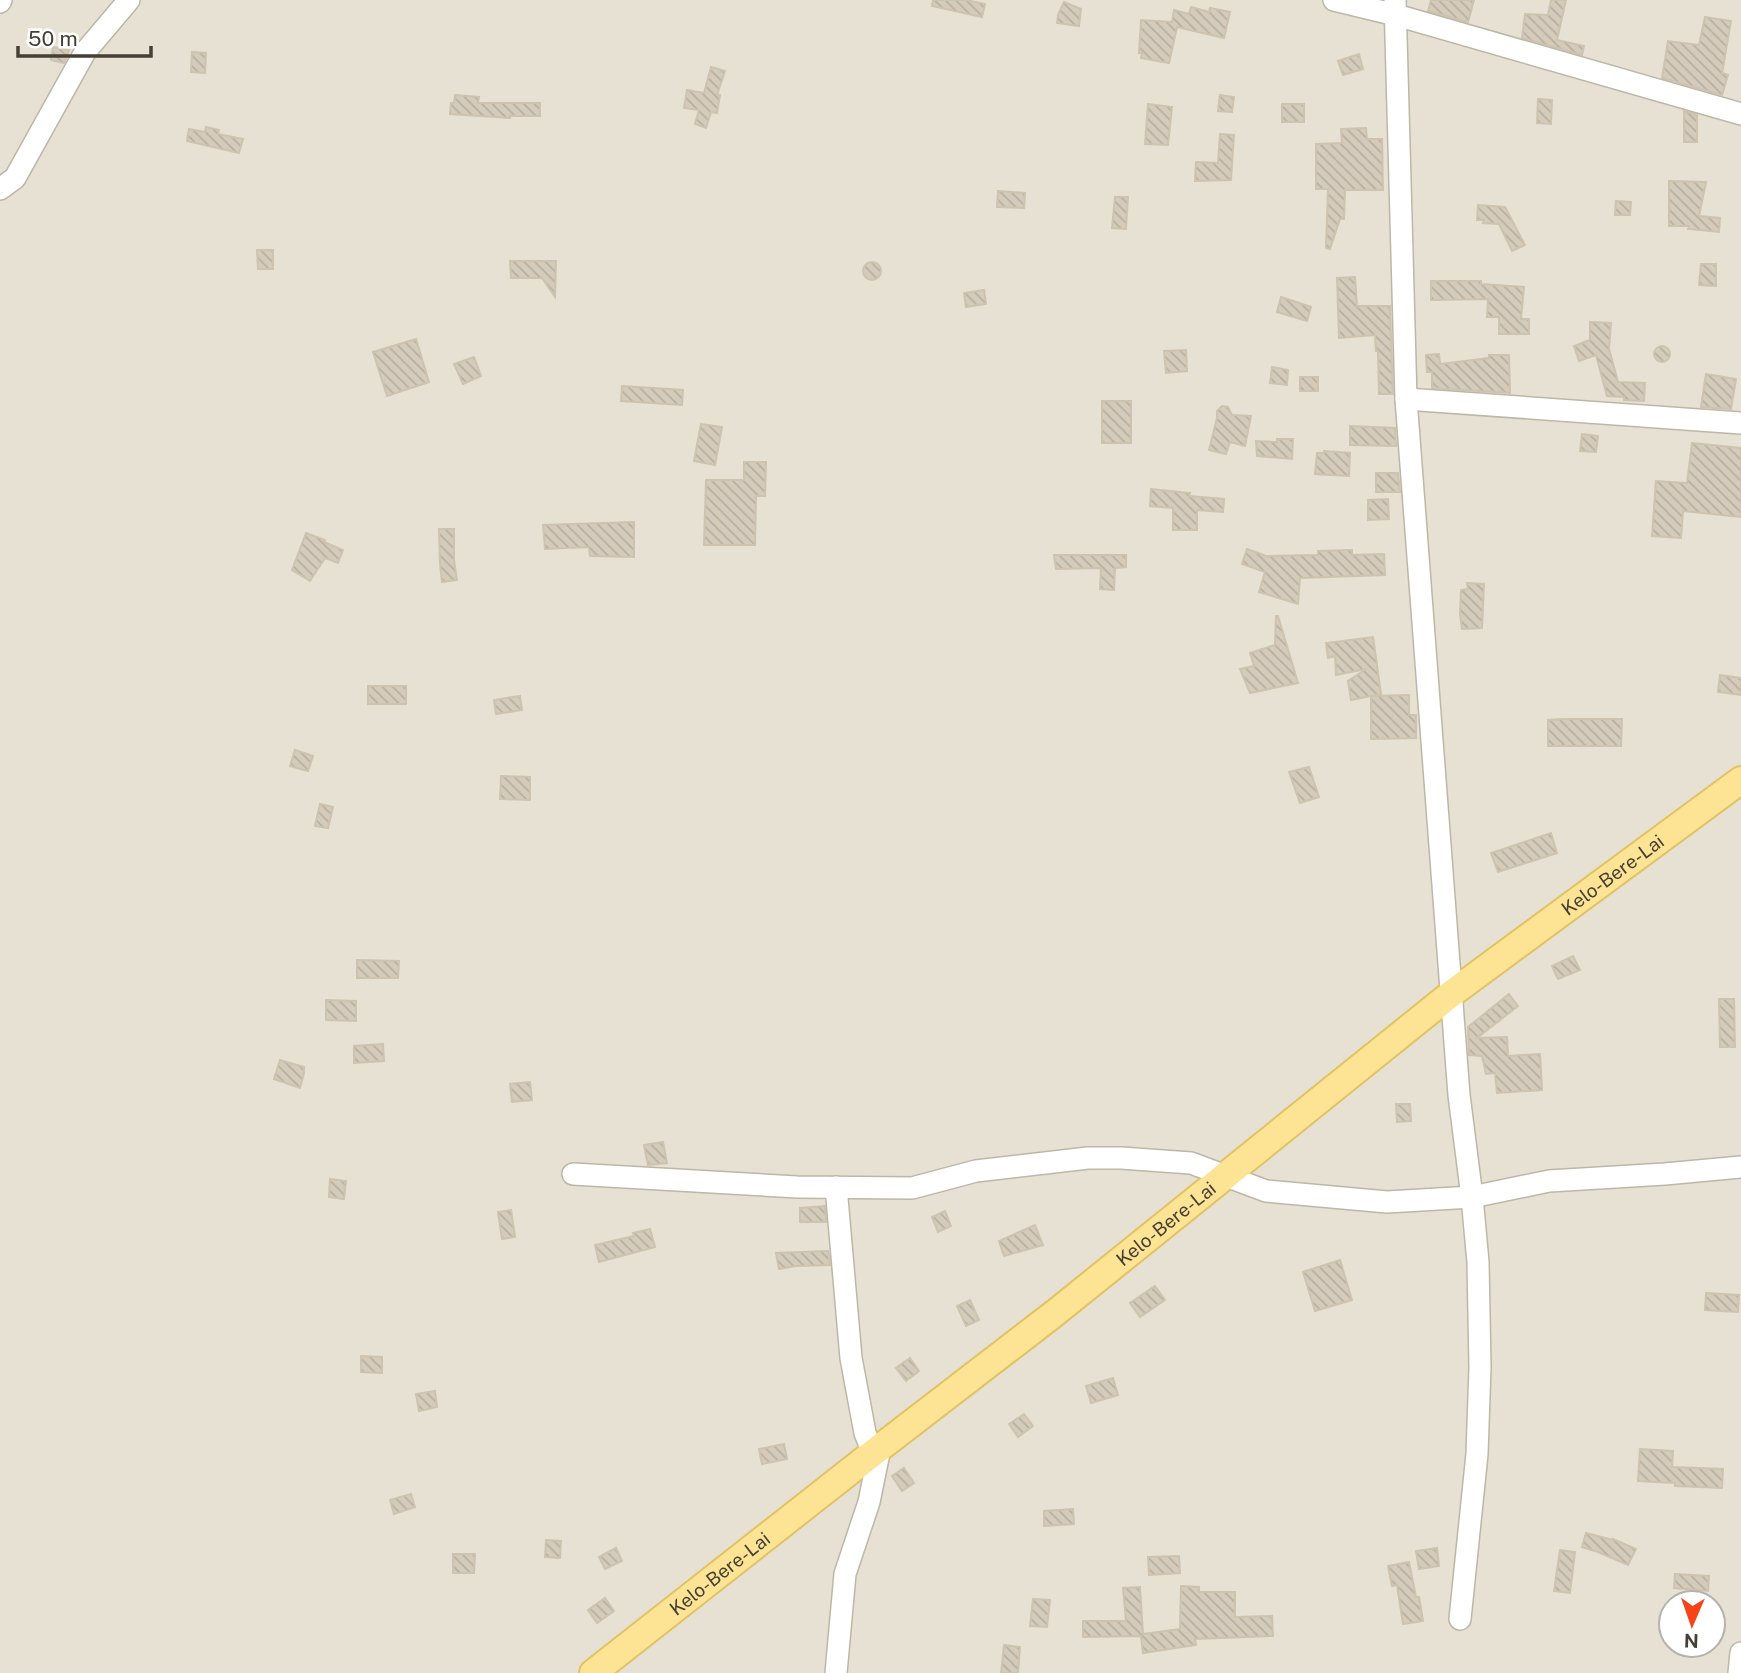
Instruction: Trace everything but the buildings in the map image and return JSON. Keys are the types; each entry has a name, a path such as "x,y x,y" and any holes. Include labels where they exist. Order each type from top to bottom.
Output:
{"main road":[{"name":"Kelo-Bere-Lai","path":"593,1673 1066,1304 1451,994 1741,780"}],"street":[{"path":"0,189 15,178 85,52 129,0"},
{"path":"1334,0 1396,7 1741,114"},
{"path":"1396,7 1406,399 1451,994 1478,1262 1480,1367 1477,1454 1460,1619"},
{"path":"1406,399 1741,423"},
{"path":"573,1174 797,1187 912,1188 976,1171 1088,1158 1121,1158 1191,1163 1266,1191 1387,1202 1472,1197 1549,1181 1741,1167"},
{"path":"836,1187 851,1358 865,1433 876,1451 869,1502 845,1574 836,1673"},
{"path":"1739,1673 1741,1653"}],"shaded area":[{"path":"0,0 1741,0 1741,1673 0,1673"}]}
